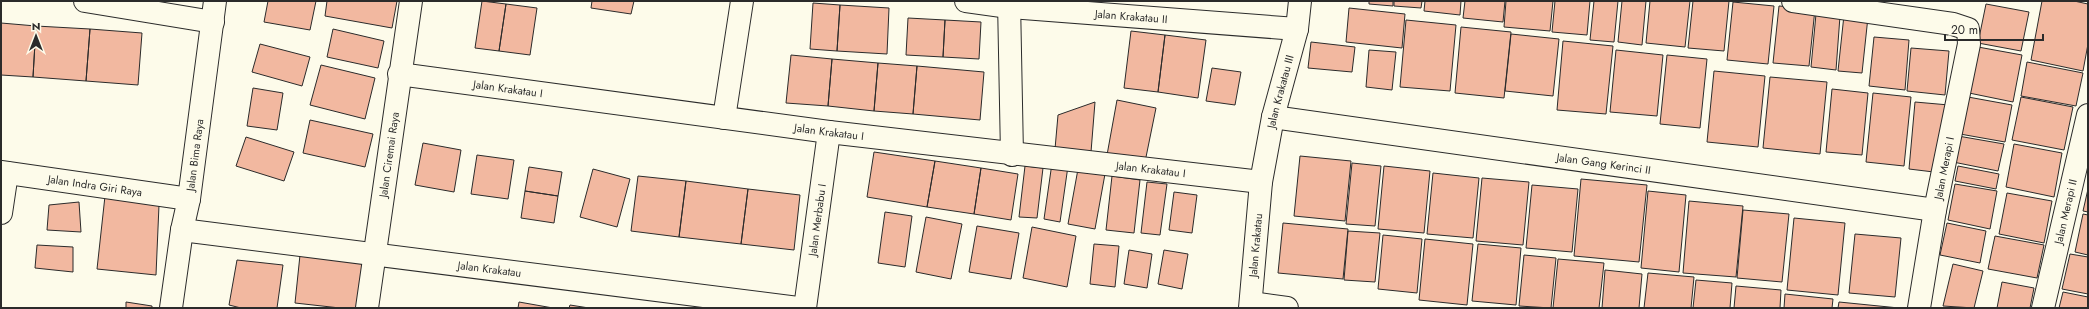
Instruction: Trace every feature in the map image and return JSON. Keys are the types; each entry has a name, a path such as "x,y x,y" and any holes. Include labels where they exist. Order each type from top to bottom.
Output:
{"street":[{"path":"85,1 213,22"},
{"name":"Jalan Bima Raya","path":"171,308 182,230 189,199 215,1"},
{"name":"Jalan Ciremai Raya","path":"367,308 399,74 411,1"},
{"path":"724,118 742,1"},
{"name":"Jalan Krakatau II","path":"966,1 1297,29"},
{"name":"Jalan Krakatau III","path":"1261,182 1273,117 1297,29 1300,1"},
{"name":"Jalan Merapi I","path":"1792,1 1953,24 1968,29 1969,44 1936,210 1919,308"},
{"path":"1010,4 1012,155"},
{"name":"Jalan Krakatau I","path":"399,74 1012,155 1261,182"},
{"name":"Jalan Merapi II","path":"2044,308 2088,115"},
{"name":"Jalan Gang Kerinci II","path":"1273,117 1936,210"},
{"name":"Jalan Merbabu I","path":"805,308 829,132"},
{"path":"1,212 4,173"},
{"name":"Jalan Indra Giri Raya","path":"4,173 189,199"},
{"name":"Jalan Krakatau","path":"1250,306 1261,182"},
{"name":"Jalan Krakatau","path":"182,230 798,308"},
{"path":"1250,306 1287,308"}],"building":[{"path":"268,1 316,1 310,30 264,22"},
{"path":"327,1 397,1 392,28 325,16"},
{"path":"482,1 506,4 499,51 475,48"},
{"path":"592,1 634,1 631,14 591,8"},
{"path":"1369,1 1393,1 1393,6 1369,4"},
{"path":"1394,1 1422,1 1421,8 1394,6"},
{"path":"1425,1 1461,1 1460,15 1424,11"},
{"path":"1465,1 1505,1 1503,22 1463,18"},
{"path":"1506,1 1553,1 1550,31 1504,27"},
{"path":"1555,1 1590,1 1587,35 1552,32"},
{"path":"1594,1 1618,1 1614,42 1590,40"},
{"path":"1622,1 1646,1 1642,45 1618,42"},
{"path":"1650,1 1690,1 1685,47 1646,43"},
{"path":"1693,1 1729,1 1724,51 1688,48"},
{"path":"2042,1 2074,1 2088,4 2088,44 2083,71 2031,60"},
{"path":"1733,2 1774,6 1768,64 1727,60"},
{"path":"813,3 840,5 837,51 810,49"},
{"path":"506,4 537,8 530,55 499,51"},
{"path":"1986,4 2029,12 2021,51 1978,43"},
{"path":"840,5 889,8 887,54 837,51"},
{"path":"1779,6 1815,9 1809,66 1773,63"},
{"path":"1349,8 1405,14 1402,48 1346,42"},
{"path":"1816,14 1840,16 1836,70 1811,67"},
{"path":"1844,15 1868,17 1862,73 1838,71"},
{"path":"908,18 945,20 943,57 906,55"},
{"path":"945,20 981,22 979,59 943,57"},
{"path":"1406,20 1456,25 1450,91 1400,87"},
{"path":"1,23 36,26 33,77 1,75"},
{"path":"36,26 90,29 86,81 33,77"},
{"path":"1461,27 1511,32 1504,98 1455,93"},
{"path":"90,29 142,33 138,85 86,81"},
{"path":"333,29 384,41 378,68 327,57"},
{"path":"1131,31 1165,35 1158,92 1124,88"},
{"path":"1511,34 1559,39 1553,96 1505,91"},
{"path":"1165,35 1206,40 1198,98 1158,92"},
{"path":"1874,37 1909,40 1905,90 1869,86"},
{"path":"1563,41 1613,46 1606,114 1557,110"},
{"path":"1311,42 1355,47 1352,72 1308,68"},
{"path":"260,44 310,57 302,86 252,72"},
{"path":"1978,47 2022,55 2013,102 1969,93"},
{"path":"1911,48 1949,51 1945,95 1907,91"},
{"path":"1369,50 1396,52 1392,90 1366,87"},
{"path":"1616,50 1663,55 1657,116 1610,112"},
{"path":"791,55 832,59 828,106 786,103"},
{"path":"1667,55 1707,59 1700,128 1660,124"},
{"path":"832,59 878,63 874,111 828,106"},
{"path":"2027,62 2083,73 2076,106 2021,96"},
{"path":"878,63 917,66 913,114 874,111"},
{"path":"321,65 375,78 365,119 310,105"},
{"path":"917,66 984,72 980,120 913,114"},
{"path":"1212,68 1241,72 1235,105 1206,101"},
{"path":"1714,71 1765,76 1758,147 1707,142"},
{"path":"1770,77 1827,82 1820,154 1763,148"},
{"path":"253,88 283,93 277,130 247,126"},
{"path":"1832,89 1868,93 1862,155 1826,152"},
{"path":"1873,93 1911,97 1904,166 1866,162"},
{"path":"1968,97 2012,105 2005,142 1960,134"},
{"path":"2021,97 2073,107 2064,150 2012,140"},
{"path":"1117,100 1156,108 1145,162 1107,155"},
{"path":"1095,102 1091,152 1055,149 1058,115"},
{"path":"1915,102 1949,105 1942,173 1909,169"},
{"path":"310,120 373,134 365,167 303,153"},
{"path":"1958,136 2004,144 1998,171 1953,162"},
{"path":"246,137 294,152 284,181 236,166"},
{"path":"423,143 461,150 454,192 415,185"},
{"path":"2014,144 2062,153 2054,197 2006,187"},
{"path":"874,152 935,161 927,207 867,197"},
{"path":"477,155 514,160 508,199 471,194"},
{"path":"1300,156 1351,161 1345,221 1294,216"},
{"path":"935,161 981,168 974,214 927,207"},
{"path":"1052,163 1068,166 1060,222 1044,219"},
{"path":"1352,163 1381,166 1375,226 1346,224"},
{"path":"1025,166 1043,168 1037,218 1019,217"},
{"path":"1384,166 1430,171 1424,233 1378,229"},
{"path":"1958,166 1999,174 1996,189 1955,181"},
{"path":"529,167 562,172 558,196 525,191"},
{"path":"981,168 1018,174 1011,220 974,214"},
{"path":"593,169 630,179 617,227 580,217"},
{"path":"1078,169 1105,174 1095,229 1068,224"},
{"path":"1433,173 1479,178 1473,238 1427,234"},
{"path":"638,176 686,181 679,237 631,231"},
{"path":"1112,176 1140,180 1134,233 1106,230"},
{"path":"1482,178 1529,182 1523,245 1476,241"},
{"path":"1581,179 1647,185 1639,262 1574,256"},
{"path":"686,181 748,189 741,244 679,237"},
{"path":"1147,182 1167,184 1160,235 1141,233"},
{"path":"1955,184 1997,191 1990,229 1948,220"},
{"path":"1532,185 1578,189 1572,252 1526,248"},
{"path":"748,189 800,195 794,250 741,244"},
{"path":"2088,189 2088,212 2083,211"},
{"path":"525,191 558,196 554,223 521,218"},
{"path":"1648,191 1686,195 1679,272 1641,268"},
{"path":"1174,192 1197,195 1192,233 1169,230"},
{"path":"2007,193 2052,201 2044,243 1999,234"},
{"path":"105,196 159,205 156,275 97,269"},
{"path":"1689,201 1743,206 1736,277 1683,273"},
{"path":"79,202 81,232 47,230 49,205"},
{"path":"1743,210 1789,214 1782,282 1737,278"},
{"path":"885,212 912,216 905,267 878,263"},
{"path":"2083,214 2088,215 2088,255 2075,252"},
{"path":"926,217 962,224 951,279 916,272"},
{"path":"1794,218 1845,223 1838,295 1787,290"},
{"path":"1283,223 1348,229 1343,279 1278,273"},
{"path":"1947,223 1986,231 1980,263 1940,255"},
{"path":"977,226 1019,233 1011,279 969,272"},
{"path":"1032,227 1076,236 1067,287 1023,278"},
{"path":"1348,231 1380,233 1375,282 1344,280"},
{"path":"1855,234 1901,238 1895,297 1849,293"},
{"path":"1383,235 1422,239 1417,293 1378,289"},
{"path":"1995,236 2044,245 2037,278 1988,269"},
{"path":"1425,239 1473,244 1467,305 1419,300"},
{"path":"1094,244 1119,246 1115,287 1090,284"},
{"path":"1478,244 1521,248 1516,305 1472,301"},
{"path":"37,245 73,247 73,272 35,268"},
{"path":"1129,250 1152,254 1147,288 1124,284"},
{"path":"1164,250 1188,254 1182,289 1158,284"},
{"path":"2070,254 2088,257 2088,294 2062,289"},
{"path":"300,255 368,262 363,308 340,308 295,303"},
{"path":"1524,255 1556,258 1551,308 1519,306"},
{"path":"1558,259 1604,263 1599,308 1553,308"},
{"path":"237,260 283,265 277,308 241,308 229,305"},
{"path":"1953,264 1983,271 1974,308 1943,306"},
{"path":"1605,270 1642,274 1639,308 1602,308"},
{"path":"1648,273 1694,277 1691,308 1644,308"},
{"path":"1696,280 1732,283 1730,308 1693,308"},
{"path":"2002,282 2034,288 2030,308 1997,308"},
{"path":"1736,286 1781,290 1780,308 1734,308"},
{"path":"2063,292 2088,297 2088,308 2059,308"},
{"path":"1785,294 1833,299 1832,308 1784,308"},
{"path":"126,302 152,306 152,308 126,308"},
{"path":"519,302 553,308 518,308"},
{"path":"1839,302 1899,308 1838,308"},
{"path":"570,305 589,308 569,308"}]}
